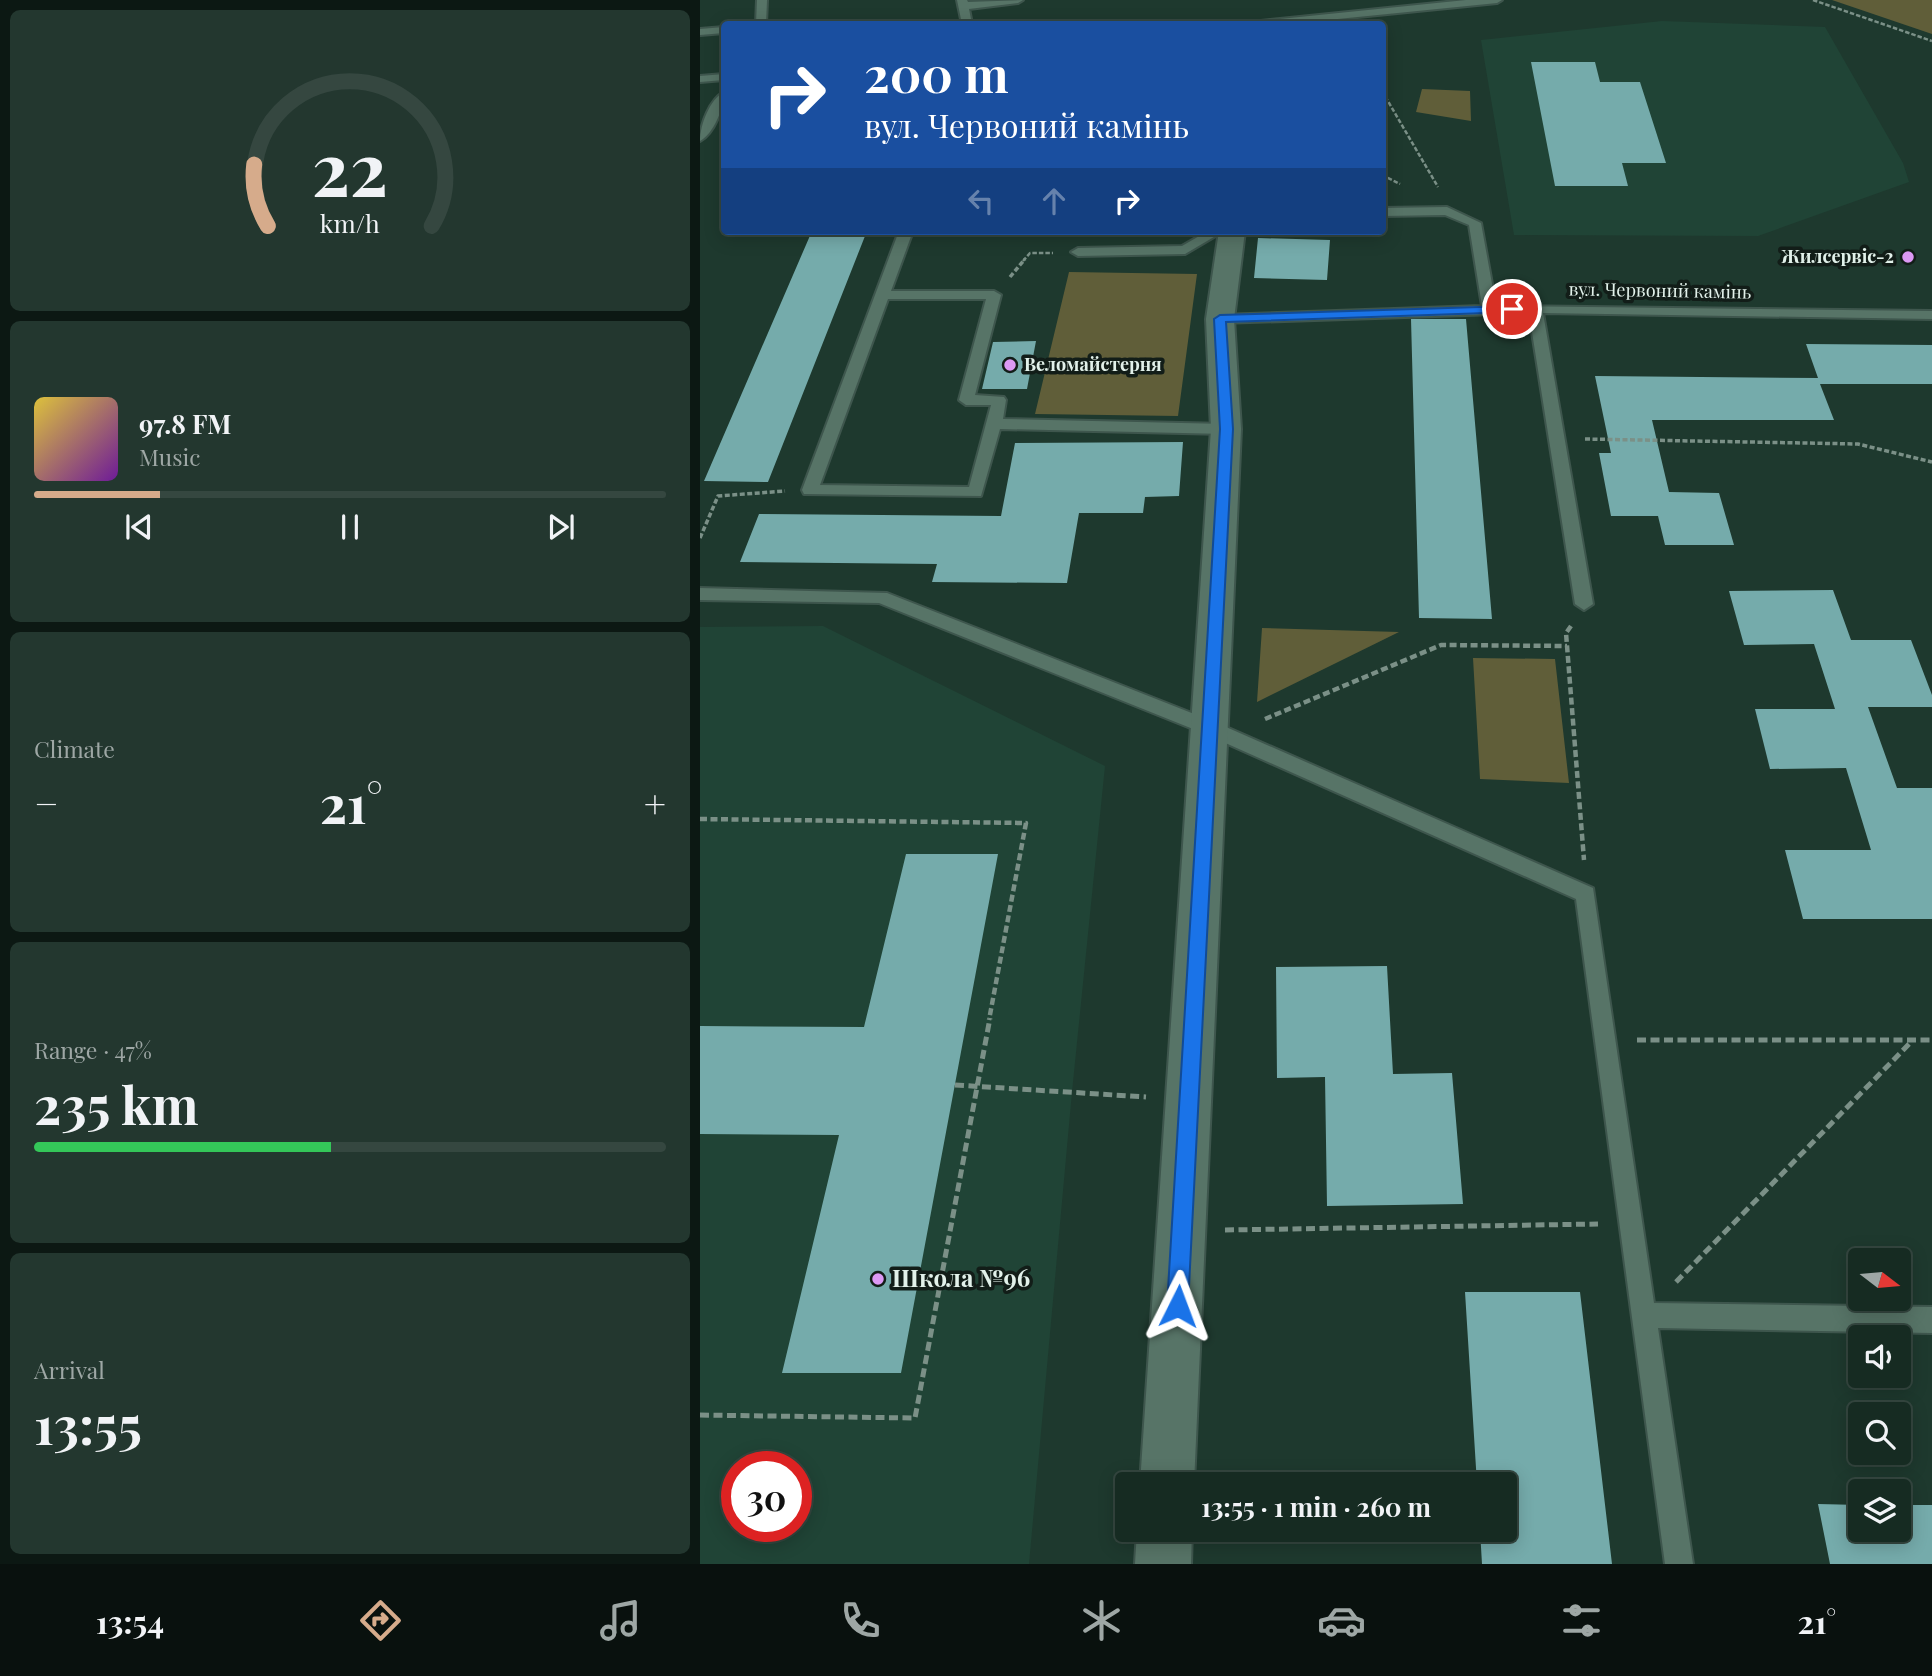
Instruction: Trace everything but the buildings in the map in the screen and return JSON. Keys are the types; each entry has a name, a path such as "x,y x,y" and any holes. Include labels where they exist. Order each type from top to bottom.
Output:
{"street":[{"path":"1168,1472 1189,1100 1219,731 1226,429 1220,319 1230,235"},
{"path":"1163,1564 1164,1542"}],"lane":[{"path":"761,21 762,0"},
{"path":"966,21 963,3 1018,0"},
{"path":"1339,0 1348,16"},
{"path":"1294,21 1497,0"},
{"path":"700,32 721,30"},
{"path":"700,79 721,76"},
{"path":"700,137 721,100"},
{"path":"1386,212 1447,211 1475,223 1490,310"},
{"path":"882,295 994,295 966,400 999,400 975,492 810,489 882,295 904,235"},
{"path":"1078,252 1185,250 1210,235"},
{"path":"1535,309 1584,604"},
{"name":"вул. Червоний камінь","path":"1220,319 1535,309 1932,315"},
{"path":"993,424 1226,429"},
{"path":"700,594 881,597 1219,731 1586,894 1679,1564"},
{"path":"1643,1315 1932,1320"}],"path":[{"path":"1813,0 1932,41"},
{"path":"1386,98 1435,180 1447,211"},
{"path":"994,295 1030,253 1078,252"},
{"path":"1556,438 1858,444 1932,462"},
{"path":"700,538 718,496 810,489"},
{"path":"1584,604 1566,633 1586,894"},
{"path":"1219,731 1441,645 1567,646"},
{"path":"700,819 1026,823 915,1418 700,1415"},
{"path":"1605,1040 1932,1040"},
{"path":"1643,1315 1913,1040"},
{"path":"955,1085 1189,1100"},
{"path":"1182,1230 1630,1224"}],"shaded area":[{"path":"1832,0 1932,0 1932,34"},
{"path":"1662,21 1825,27 1903,163 1909,182 1758,236 1514,235 1481,40"},
{"path":"1422,89 1470,91 1471,121 1416,112"},
{"path":"1069,272 1197,274 1178,416 1035,414"},
{"name":"Школа №96","path":"823,626 1105,766 1029,1564 700,1564 700,627"},
{"path":"1262,628 1399,632 1257,702"},
{"path":"1473,658 1555,659 1569,783 1480,779"}],"place":[{"name":"Жилсервіс-2","path":"1908,257"},
{"name":"Веломайстерня","path":"1010,365"},
{"name":"Школа №96","path":"878,1279"}],"route":[{"path":"1178,1306 1226,429 1220,319 1512,309"}]}
